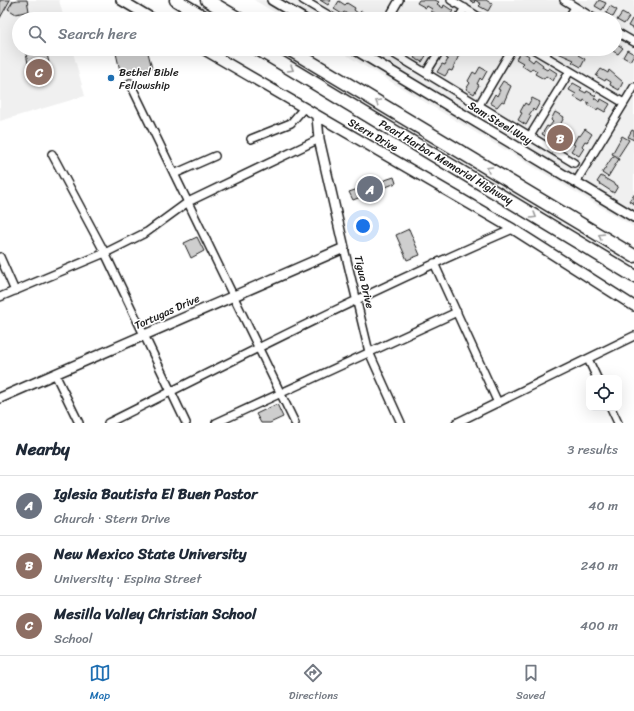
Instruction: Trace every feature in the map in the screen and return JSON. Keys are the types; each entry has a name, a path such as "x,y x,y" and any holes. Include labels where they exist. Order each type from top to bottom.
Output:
{"highway":[{"path":"176,0 196,12"},
{"path":"207,0 227,12"},
{"name":"Pearl Harbor Memorial Highway","path":"270,56 634,276"},
{"name":"Pearl Harbor Memorial Highway","path":"301,56 634,256"}],"street":[{"path":"121,0 141,12"},
{"path":"272,0 292,12"},
{"path":"303,0 323,12"},
{"path":"392,12 399,0"},
{"path":"451,0 471,12"},
{"path":"564,0 583,12"},
{"path":"572,12 575,7"},
{"path":"462,12 465,8"},
{"path":"622,35 634,42"},
{"name":"Stern Drive","path":"215,56 303,109 513,229 634,306"},
{"name":"Sam Steel Way","path":"366,56 634,217"},
{"path":"397,56 574,163"},
{"path":"426,74 437,56"},
{"path":"479,105 508,56"},
{"path":"545,56 624,103"},
{"path":"530,136 570,72"},
{"path":"130,83 295,423"},
{"path":"576,182 634,86"},
{"path":"251,139 291,123 303,109"},
{"name":"Tigua Drive","path":"317,117 319,139 355,300 369,352 401,423"},
{"path":"0,297 105,253 147,232 188,202 319,139"},
{"path":"52,154 105,253 186,423"},
{"path":"174,174 215,156"},
{"path":"108,423 355,300 434,263 513,229"},
{"name":"Tortugas Drive","path":"0,398 344,248"},
{"path":"0,257 15,291"},
{"path":"434,263 498,403"},
{"path":"216,423 280,392 457,312"},
{"path":"456,423 588,360 634,336"},
{"path":"588,360 596,375"},
{"path":"56,374 79,423"},
{"path":"612,411 618,423"}],"shaded area":[{"path":"0,0 59,0 62,12 12,12 12,56 74,56 85,96 0,121"},
{"path":"254,0 634,0 634,227 348,56 622,56 622,12 274,12"}],"building":[{"path":"0,0 10,0 0,18"},
{"path":"27,0 29,11 13,12 8,9 13,1"},
{"path":"320,0 331,0 328,5"},
{"path":"419,0 435,0 439,2 437,4 443,8 444,5 453,11 433,12 431,11 432,9 427,6 426,8 417,3"},
{"path":"475,0 486,0 492,4 488,11 479,6 481,4"},
{"path":"599,0 606,3 602,10 595,6"},
{"path":"339,1 345,5 347,3 355,8 354,10 356,12 339,12 334,9"},
{"path":"610,6 617,10 616,12 607,12"},
{"path":"622,13 629,17 624,24 622,23"},
{"path":"632,19 634,20 634,29 628,26"},
{"path":"627,50 634,54 630,61 623,57"},
{"path":"26,56 48,56 49,63 29,68"},
{"path":"117,56 149,56 152,68 121,75"},
{"path":"415,56 426,56 422,62 414,58"},
{"path":"447,56 459,56 452,71 449,70 445,76 437,72 442,64 445,65 448,59 446,58"},
{"path":"518,56 529,56 528,58 533,62 535,59 543,65 542,67 547,70 549,68 557,73 553,81 546,76 544,79 535,74 537,71 532,68 530,71 521,65 523,63 516,59"},
{"path":"565,56 580,56 585,59 581,67 572,62 574,60"},
{"path":"480,67 487,71 482,80 480,78 477,84 479,85 474,94 466,89 470,83 468,81 473,72 476,74"},
{"path":"601,69 608,73 609,70 623,82 619,90 610,85 611,82 606,79 605,81 596,76"},
{"path":"503,81 511,86 504,102 502,101 497,107 490,103 495,94 497,96 500,90 498,89"},
{"path":"573,83 582,88 580,90 586,93 587,91 596,96 594,98 600,102 601,99 610,104 605,112 598,108 597,110 588,105 589,103 584,100 583,102 574,97 576,94 569,90"},
{"path":"532,98 540,102 535,111 533,109 529,115 531,116 526,125 518,120 525,103 528,105"},
{"path":"555,112 564,117 556,134 554,132 550,139 542,134 547,126 549,127 553,122 551,120"},
{"path":"585,129 592,134 587,142 585,141 582,146 584,148 579,156 571,151 575,145 573,144 578,135 580,136"},
{"path":"632,130 634,131 634,140 628,137"},
{"path":"622,136 629,140 618,157 612,154"},
{"path":"613,156 619,159 608,177 602,173"},
{"path":"601,176 618,186 614,193 597,182"},
{"path":"394,177 396,183 353,200 349,192"},
{"path":"634,195 634,204 629,201"},
{"path":"409,229 420,255 407,260 396,235"},
{"path":"197,237 204,251 191,258 184,243"},
{"path":"277,404 283,417 270,423 261,423 256,414"}],"place":[{"name":"Mesilla Valley Christian School","path":"39,72"},
{"name":"Bethel Bible Fellowship","path":"111,78"},
{"name":"New Mexico State University","path":"560,138"},
{"name":"Iglesia Bautista El Buen Pastor","path":"370,189"}]}
